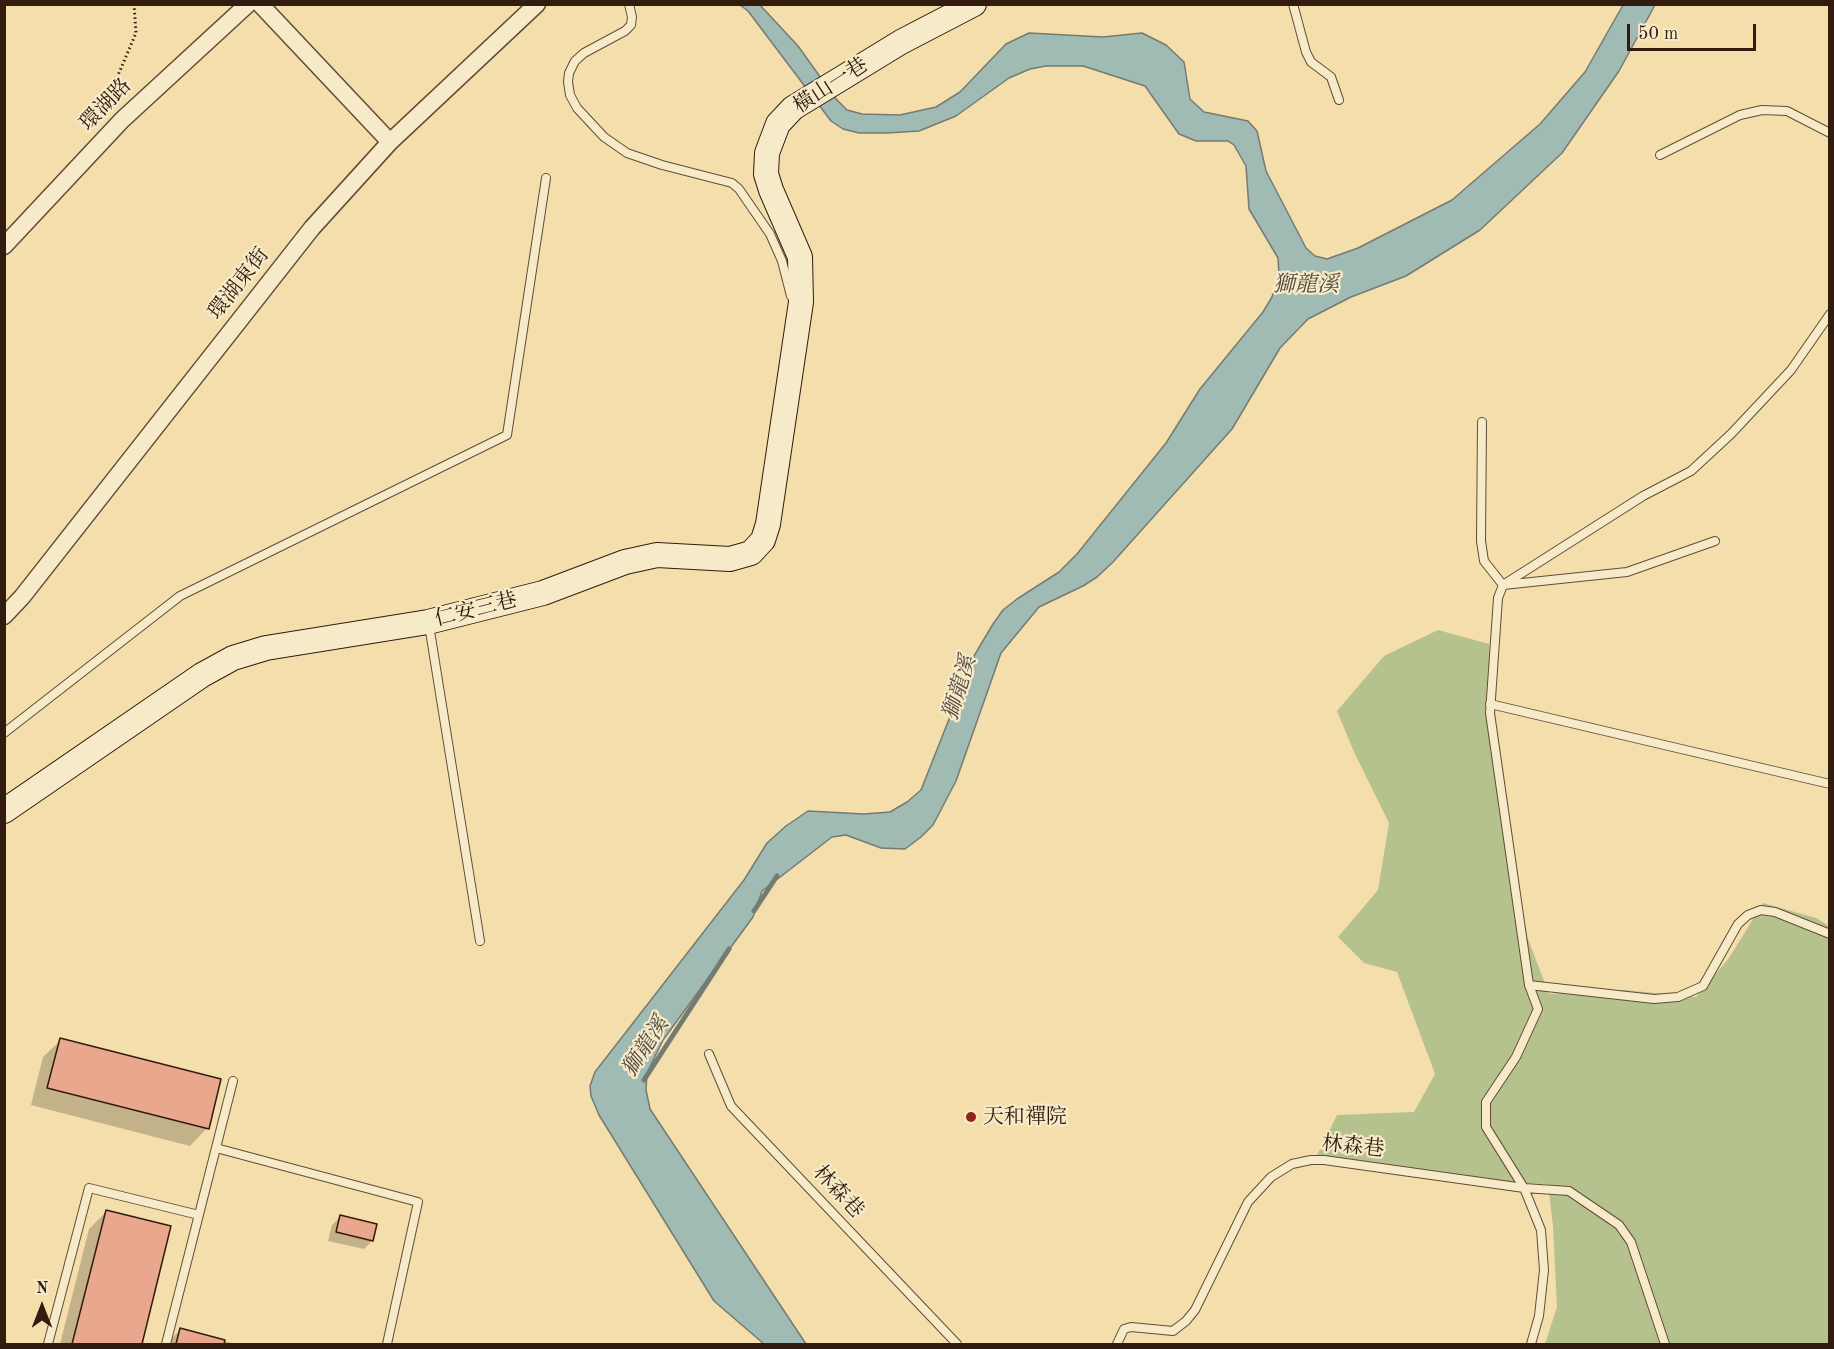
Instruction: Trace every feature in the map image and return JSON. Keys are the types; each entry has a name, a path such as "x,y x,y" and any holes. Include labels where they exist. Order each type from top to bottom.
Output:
{"street":[{"name":"環湖路","path":"4,246 122,120 248,4"},
{"path":"260,4 390,142"},
{"name":"環湖東街","path":"4,616 22,597 312,228 390,142 537,4"},
{"name":"橫山一巷","path":"798,322 801,302 800,257 766,174 767,153 778,123 793,108 901,42 974,4"},
{"name":"仁安三巷","path":"4,811 202,675 233,658 266,648 428,622 543,593 625,562 657,555 730,559 751,554 764,540 768,524 798,322"}],"lane":[{"path":"629,4 631,25 625,31 584,53 575,61 569,73 570,95 577,108 604,137 627,153 662,165 732,183 739,189 770,234 782,261 798,322"},
{"path":"1293,4 1306,52 1311,62 1332,77 1339,100"},
{"path":"1660,155 1740,115 1762,110 1787,111 1830,133"},
{"path":"4,733 180,596 507,435 546,178"},
{"path":"1531,1344 1539,1316 1544,1270 1541,1230 1524,1188 1486,1127 1486,1102 1516,1057 1538,1009 1529,985 1490,704 1498,598 1503,585 1643,496 1691,471 1731,434 1791,370 1830,314"},
{"path":"1482,422 1481,541 1484,561 1503,585"},
{"path":"1503,585 1627,572 1715,541"},
{"path":"428,622 480,941"},
{"path":"1490,704 1830,784"},
{"path":"1529,985 1654,999 1678,996 1703,986 1738,924 1748,915 1761,910 1775,912 1830,934"},
{"name":"林森巷","path":"709,1054 731,1106 957,1344"},
{"path":"166,1344 233,1081"},
{"path":"216,1148 418,1202 387,1344"},
{"name":"林森巷","path":"1117,1344 1124,1329 1173,1331 1186,1322 1195,1310 1248,1202 1271,1177 1292,1164 1324,1160 1524,1188"},
{"path":"48,1344 89,1188 199,1215"},
{"path":"1524,1188 1569,1191 1619,1225 1631,1242 1665,1344"}],"path":[{"path":"122,120 116,80 136,33 134,4"}],"green space":[{"path":"1438,630 1489,644 1496,771 1512,897 1549,994 1624,990 1696,997 1729,958 1763,903 1816,918 1829,926 1829,1344 1545,1344 1557,1307 1553,1226 1548,1184 1470,1182 1313,1163 1337,1115 1414,1112 1435,1074 1397,972 1364,963 1338,937 1378,890 1389,823 1354,752 1337,711 1384,656"}],"water":[{"name":"獅龍溪","path":"740,5 760,5 798,46 836,99 847,110 862,114 900,115 936,107 960,92 1006,44 1029,33 1103,37 1142,33 1166,45 1184,62 1190,99 1204,112 1248,121 1257,131 1266,171 1306,248 1315,256 1327,259 1358,248 1452,200 1540,124 1585,72 1623,5 1655,5 1619,71 1562,153 1480,230 1406,276 1351,297 1308,319 1280,348 1232,429 1113,562 1083,586 1039,607 1001,653 956,781 933,825 905,849 881,848 846,835 832,837 762,891 753,917 663,1040 647,1073 646,1090 650,1109 806,1344 764,1344 714,1301 599,1115 591,1096 590,1086 595,1072 744,880 767,843 786,826 808,811 864,814 890,812 921,790 974,656 993,624 1003,610 1059,572 1077,554 1166,443 1200,389 1263,312 1272,297 1279,275 1278,258 1249,209 1246,166 1234,145 1228,141 1196,141 1179,134 1145,86 1083,66 1046,66 1030,69 1009,78 956,116 919,131 859,133 843,129 831,121 748,11"}],"building":[{"path":"60,1038 221,1079 209,1129 47,1088"},
{"path":"106,1210 171,1226 142,1344 72,1344"},
{"path":"340,1215 377,1224 373,1241 336,1232"},
{"path":"180,1328 225,1340 224,1344 176,1344"}],"waterway":[{"name":"獅龍溪","path":"754,911 777,876"},
{"name":"獅龍溪","path":"644,1080 729,949"}],"place":[{"name":"天和禪院","path":"971,1117"}]}
